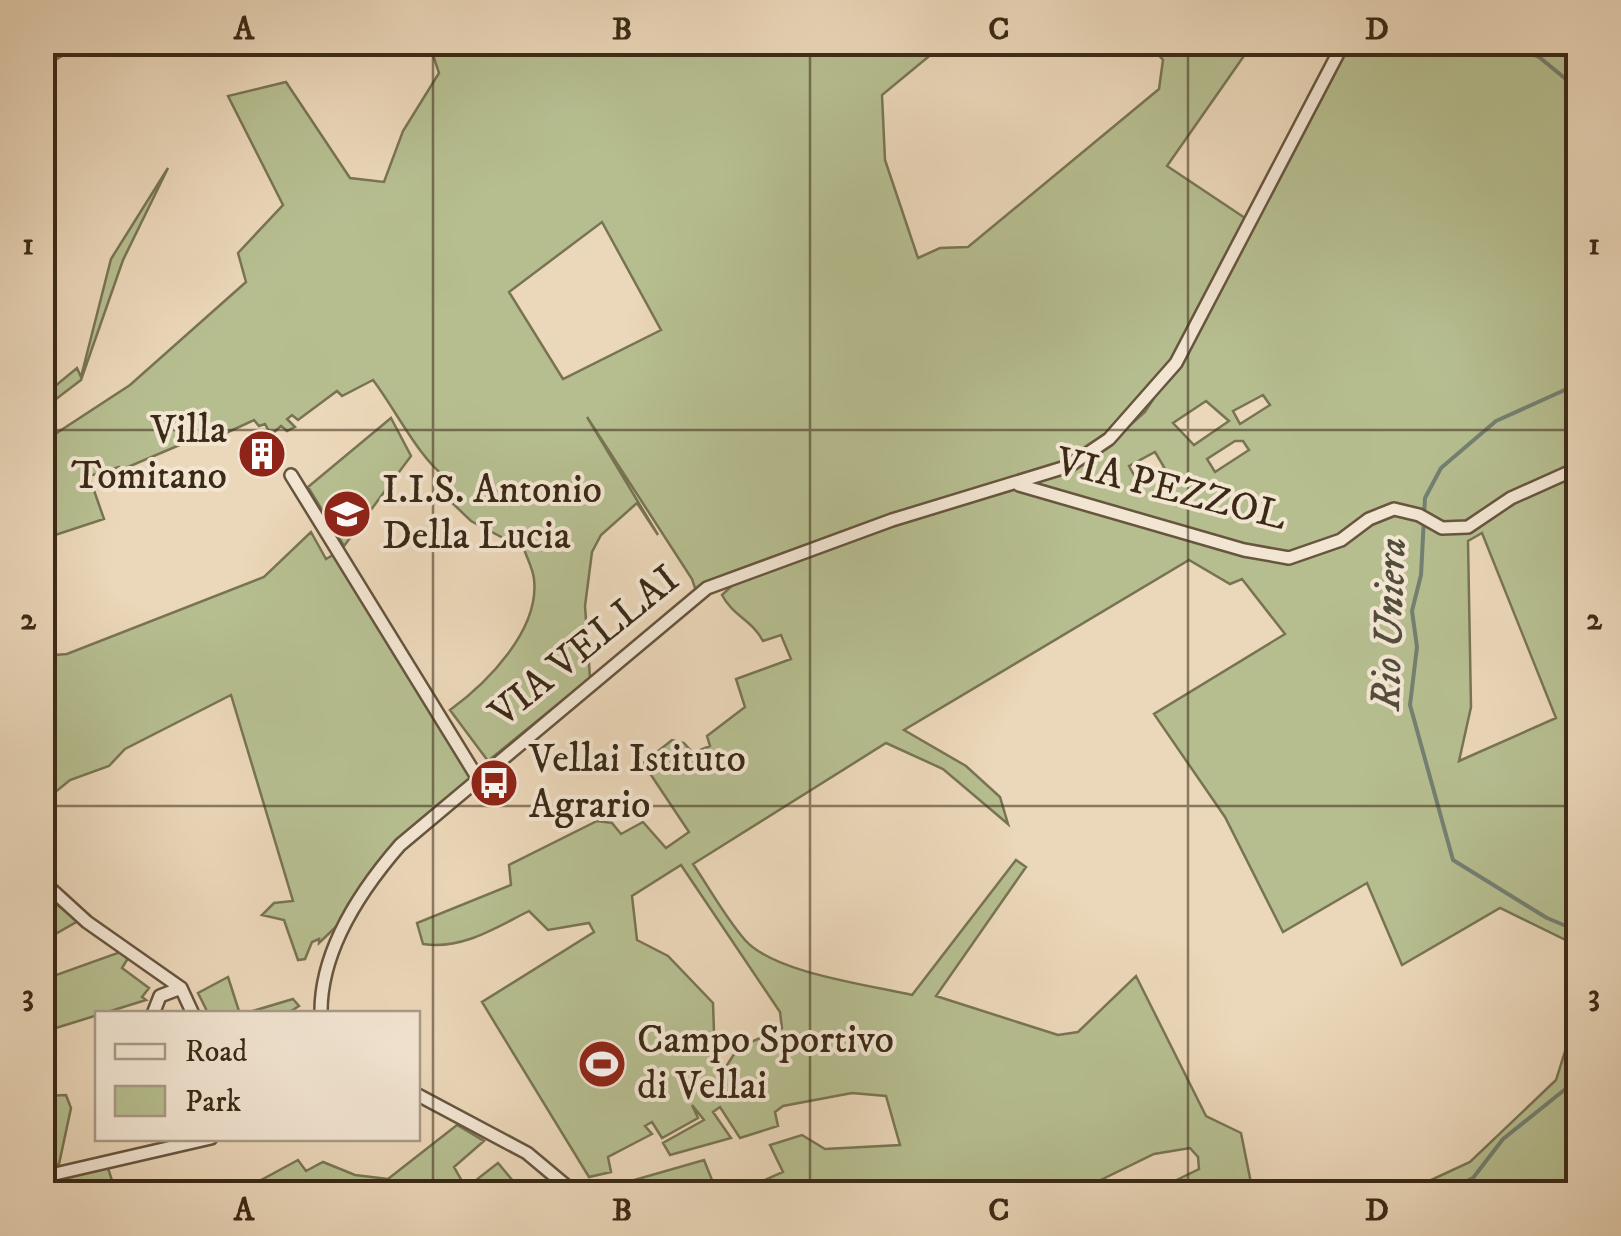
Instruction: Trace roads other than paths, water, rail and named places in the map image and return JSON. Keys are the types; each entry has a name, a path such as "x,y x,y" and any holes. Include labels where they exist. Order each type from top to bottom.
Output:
{"street":[{"name":"VIA VELLAI","path":"321,1011 327,960 378,872 400,845 707,588 892,520 1069,466 1109,439 1176,363 1344,42"},
{"name":"VIA PEZZOL","path":"1017,484 1244,550 1289,558 1341,540 1369,519 1394,510 1425,518 1442,528 1468,527 1511,498 1578,468"},
{"path":"291,475 477,777"},
{"path":"42,881 87,922 181,988 192,1011"},
{"path":"153,1011 160,996 181,988"},
{"path":"420,1097 526,1153 576,1194"},
{"path":"42,1178 177,1143"}],"waterway":[{"name":"Rio Uniera","path":"1501,42 1539,57 1578,89"},
{"name":"Rio Uniera","path":"1578,384 1496,421 1441,468 1425,498 1421,575 1412,611 1417,647 1410,705 1453,860 1547,918 1578,931"},
{"name":"Rio Uniera","path":"1441,1194 1473,1178 1503,1139 1578,1079"},
{"path":"641,1184 642,1194"}],"place":[{"name":"Villa Tomitano","path":"262,454"},
{"name":"I.I.S. Antonio Della Lucia","path":"347,514"},
{"name":"Vellai Istituto Agrario","path":"494,783"},
{"name":"Campo Sportivo di Vellai","path":"602,1064"}]}
